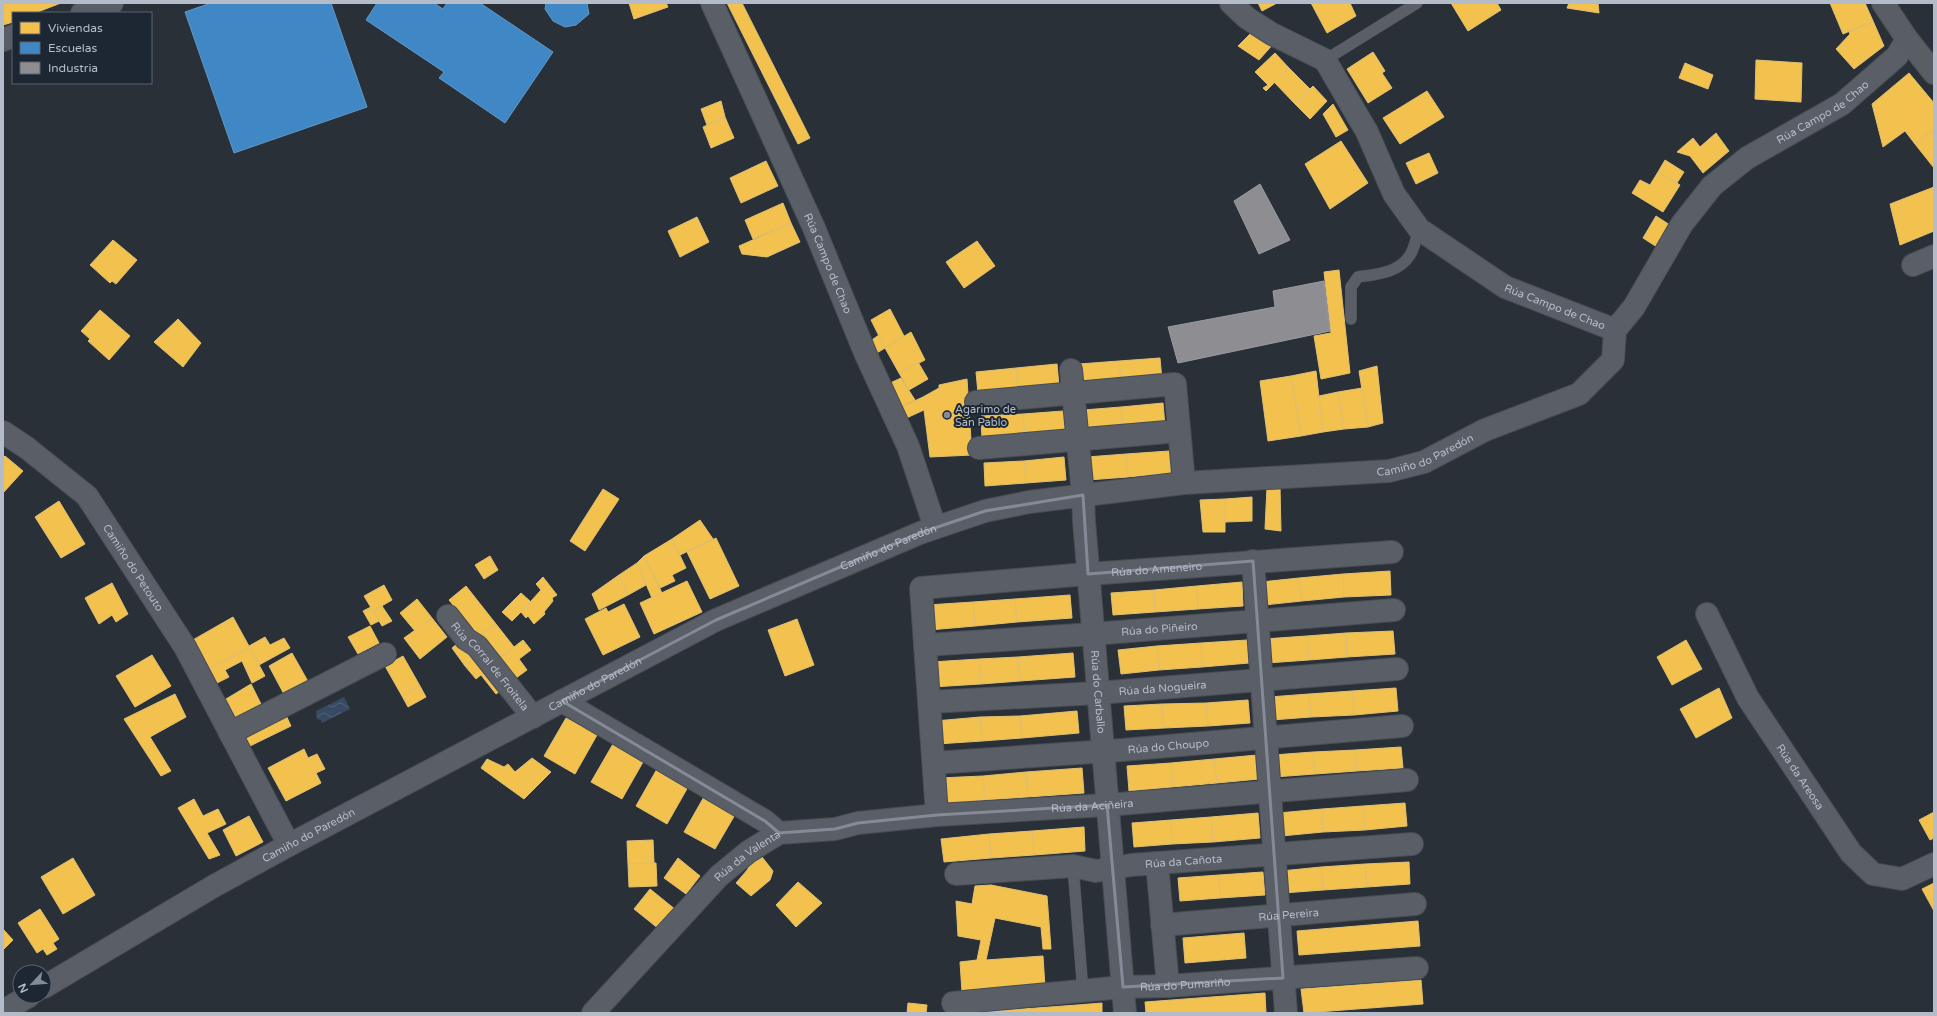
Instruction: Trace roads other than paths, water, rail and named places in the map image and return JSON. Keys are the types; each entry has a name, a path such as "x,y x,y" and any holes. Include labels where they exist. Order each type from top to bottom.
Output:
{"street":[{"path":"85,12 112,3"},
{"name":"Rúa Campo de Chao","path":"712,3 814,228 866,355 908,446 935,527"},
{"path":"1231,3 1247,18 1272,34 1325,60"},
{"path":"1883,3 1907,39 1934,73"},
{"name":"Rúa Campo de Chao","path":"1325,60 1367,132 1394,194 1419,228 1505,287 1615,330 1634,307 1682,224 1712,186 1747,158 1842,104 1897,56 1907,39"},
{"path":"1913,265 1934,256"},
{"name":"Camiño do Paredón","path":"52,982 214,886 289,845 716,620 935,527 985,511 1029,502 1184,483 1390,471 1424,462 1486,430 1579,394 1613,360 1615,330"},
{"name":"Rúa do Carballo","path":"1071,370 1083,495 1088,574 1125,1013"},
{"path":"976,402 1175,384 1184,483"},
{"path":"979,448 1179,431"},
{"name":"Camiño do Petouto","path":"3,432 27,448 87,496 185,647 289,845"},
{"name":"Rúa do Ameneiro","path":"925,644 921,588 1088,574 1392,552"},
{"path":"1253,562 1286,1013"},
{"name":"Rúa do Piñeiro","path":"925,644 1093,634 1394,610"},
{"name":"Rúa da Areosa","path":"1707,614 1748,698 1851,853 1873,874 1902,879 1934,864"},
{"name":"Rúa Corral de Froitela","path":"448,616 466,639 477,646 532,717"},
{"path":"925,644 937,815"},
{"path":"230,733 385,654"},
{"name":"Rúa da Nogueira","path":"928,702 1098,693 1397,669"},
{"name":"Rúa da Valenta","path":"562,701 765,821 779,833 748,852 719,876 593,1013"},
{"name":"Rúa do Choupo","path":"934,762 1103,751 1402,726"},
{"name":"Rúa da Aciñeira","path":"779,833 835,829 858,823 937,815 1107,805 1270,790 1407,780"},
{"name":"Rúa da Cañota","path":"956,874 1073,866 1096,871 1112,870 1131,865 1412,844"},
{"path":"1157,863 1168,986"},
{"name":"Rúa Pereira","path":"1162,925 1415,904"},
{"name":"Rúa do Pumariño","path":"953,1003 1083,992 1123,987 1168,986 1417,968"},
{"path":"3,1011 15,1004"}],"lane":[{"path":"1325,60 1417,3"},
{"path":"1351,319 1351,286 1358,277 1389,272 1399,267 1411,255 1419,228"},
{"path":"1073,866 1083,992"}],"water":[{"path":"344,697 350,709 322,723 321,720 317,719 316,711"}],"place":[{"name":"Agarimo de San Pablo","path":"947,415"}]}
